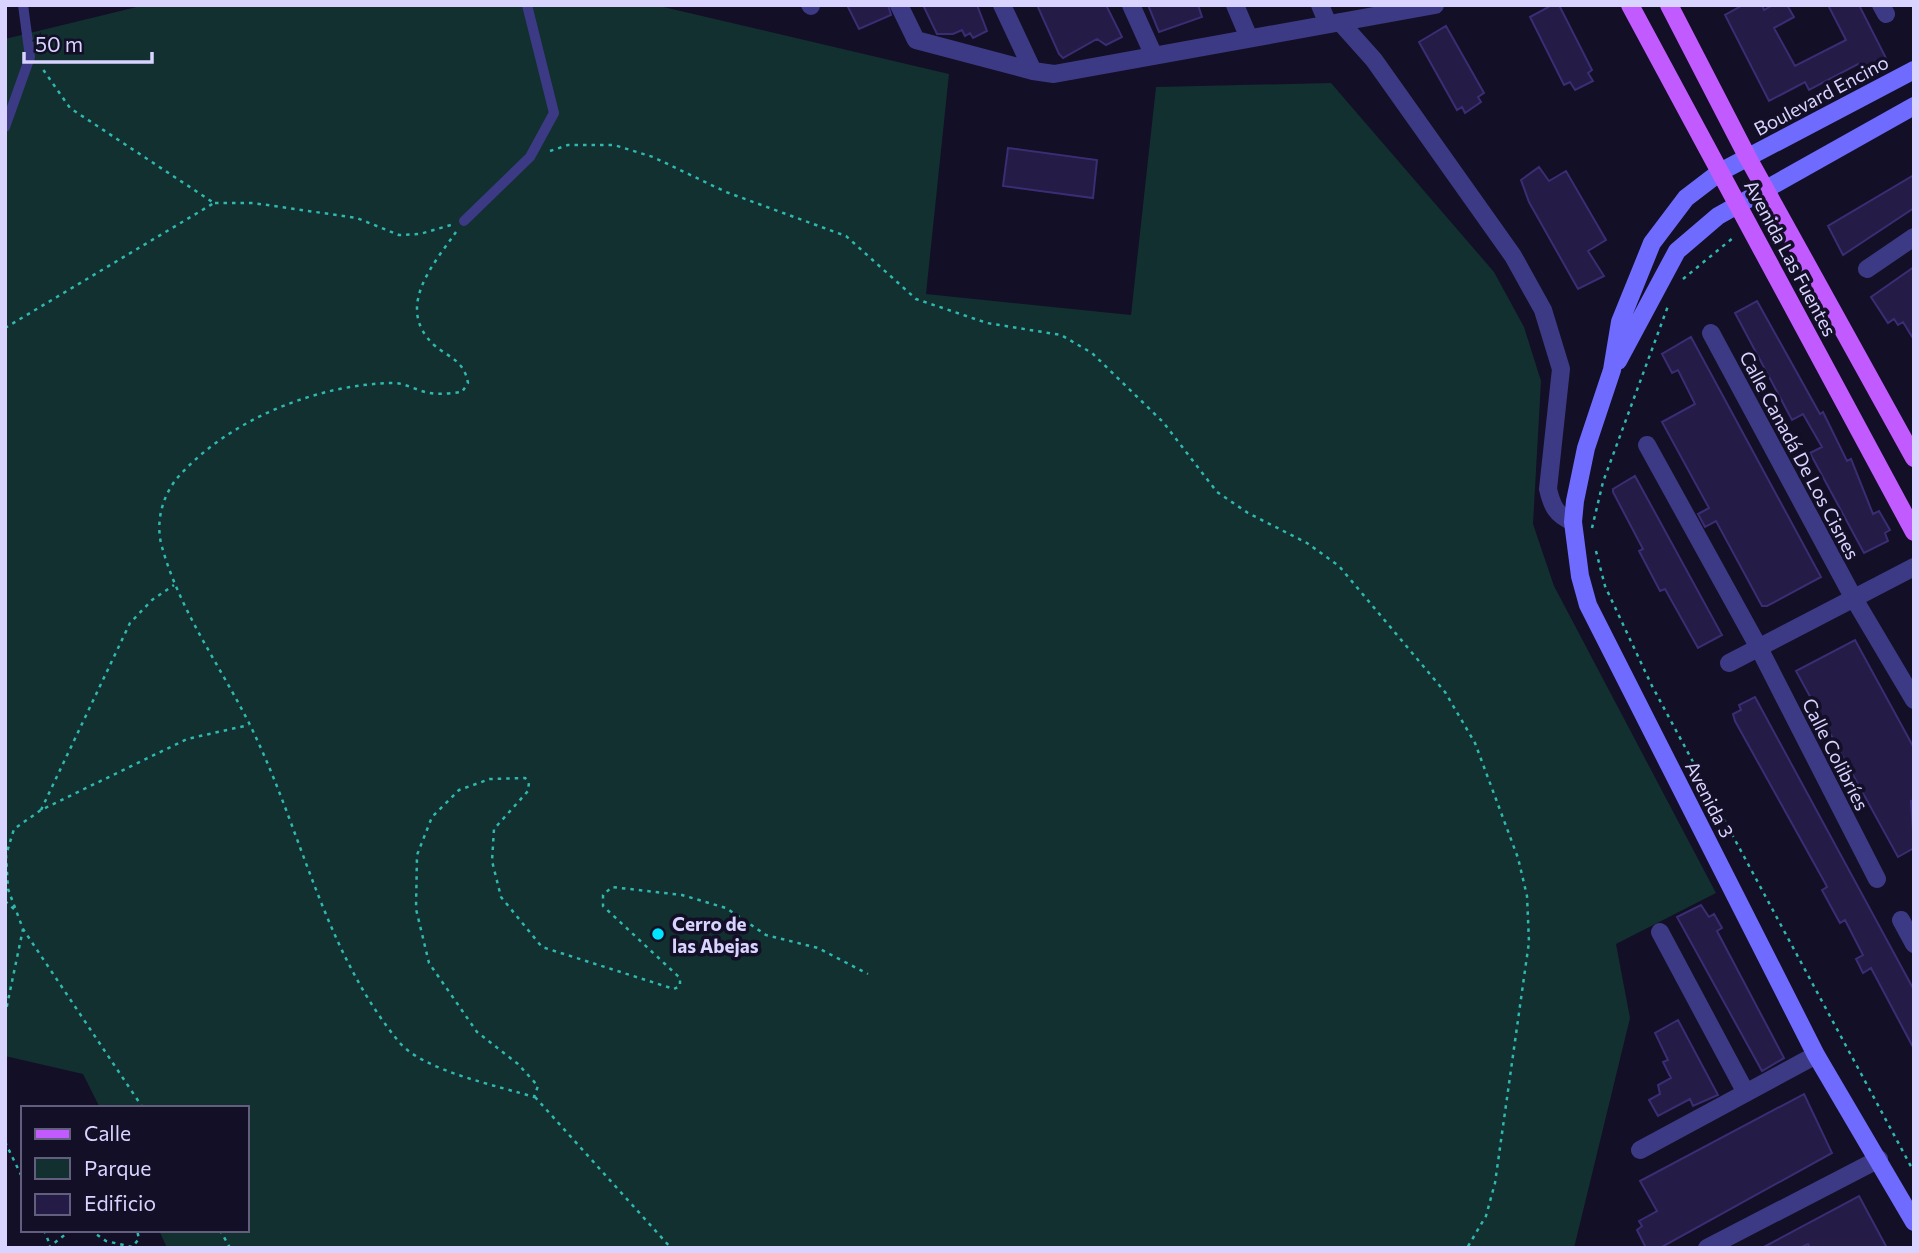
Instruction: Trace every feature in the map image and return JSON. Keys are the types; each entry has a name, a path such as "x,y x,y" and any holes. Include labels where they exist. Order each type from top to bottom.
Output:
{"main road":[{"name":"Avenida Las Fuentes","path":"1630,5 1914,532"},
{"name":"Avenida Las Fuentes","path":"1669,5 1748,158 1914,458"}],"street":[{"path":"899,5 916,40 1033,71 1054,74 1435,5"},
{"path":"1002,5 1033,71"},
{"path":"1131,5 1153,56"},
{"path":"1235,5 1249,38"},
{"path":"1320,5 1334,23 1374,60 1506,245 1544,310 1561,369 1548,489 1552,507 1562,518 1573,523"},
{"name":"Boulevard Encino","path":"1748,158 1914,69"},
{"path":"1765,189 1914,106"},
{"name":"Avenida 3","path":"1748,158 1720,172 1686,198 1652,243 1645,259 1620,322 1612,370 1586,448 1573,523 1580,576 1588,605 1816,1055 1914,1222"},
{"name":"Avenida 3","path":"1612,370 1636,331 1664,270 1677,250 1718,216 1765,189"},
{"path":"1867,269 1914,237"},
{"path":"1645,259 1664,270"},
{"name":"Calle Canadá De Los Cisnes","path":"1710,333 1853,597 1914,700"},
{"name":"Calle Colibríes","path":"1647,445 1759,648 1877,878"},
{"path":"1729,663 1914,567"},
{"path":"1901,920 1914,944"},
{"path":"1660,932 1745,1093"},
{"path":"1640,1150 1816,1055"},
{"path":"1707,1248 1879,1159"}],"lane":[{"path":"5,127 30,57 23,5"},
{"path":"464,221 530,157 554,113 527,5"}],"path":[{"path":"30,57 49,74 70,108 214,203"},
{"path":"530,157 568,145 614,145 653,157 726,192 846,236 916,299 987,323 1061,335 1092,353 1163,422 1217,492 1248,513 1307,543 1339,566 1359,589 1445,692 1475,743 1504,814 1527,896 1529,942 1495,1183 1486,1216 1467,1248"},
{"path":"5,328 214,203 253,203 357,218 399,235 420,234 464,221"},
{"path":"464,221 432,266 416,299 417,321 435,345 454,356 466,371 468,383 462,392 429,393 398,383 359,384 292,402 225,437 177,477 159,515 161,545 183,605 249,725 339,950 401,1045 445,1071 534,1097 671,1248"},
{"path":"41,810 130,623 152,600 175,584"},
{"path":"142,1106 23,929 8,889 6,855 14,829 41,810 187,739 249,725"},
{"path":"534,1097 538,1086 518,1065 477,1032 429,963 416,909 417,855 432,817 459,790 490,779 525,778 530,782 528,791 494,829 492,861 501,897 541,947 674,989 680,986 680,978 603,906 603,895 612,887 682,895 726,908 766,935 818,948 868,974"},
{"path":"5,901 14,909"},
{"path":"5,1015 23,929"},
{"path":"135,1106 136,1098"},
{"path":"5,1142 21,1175"},
{"path":"49,1247 68,1232"},
{"path":"93,1232 106,1241 132,1247 139,1239 137,1232"},
{"path":"221,1232 230,1248"}],"green space":[{"path":"145,5 655,5 949,74 926,294 1131,315 1156,87 1331,83 1494,272 1524,327 1541,381 1533,524 1554,586 1716,893 1616,944 1630,1018 1574,1248 167,1248 160,1232 248,1232 248,1106 99,1106 83,1074 5,1056 5,39"}],"building":[{"path":"847,5 888,5 891,15 859,29"},
{"path":"923,5 977,5 987,31 973,38 970,33 965,36 962,30 953,34 937,34"},
{"path":"1037,5 1106,5 1122,37 1106,45 1097,39 1063,58"},
{"path":"1148,5 1198,5 1202,17 1159,32"},
{"path":"1552,5 1559,5 1592,70 1588,73 1593,81 1575,90 1570,82 1564,85 1530,17"},
{"path":"1743,5 1762,5 1764,10 1773,5 1787,5 1794,17 1774,28 1795,66 1846,40 1828,5 1859,5 1888,62 1865,75 1858,64 1809,90 1805,82 1769,101 1725,15"},
{"path":"1446,26 1484,93 1478,97 1481,102 1465,113 1462,107 1457,110 1419,42"},
{"path":"1008,148 1097,160 1093,198 1003,186"},
{"path":"1539,167 1549,181 1566,171 1606,240 1588,251 1604,276 1578,289 1529,202 1521,180"},
{"path":"1914,175 1914,208 1843,255 1828,226"},
{"path":"1914,267 1914,340 1903,322 1898,325 1894,319 1888,323 1871,297"},
{"path":"1757,301 1820,414 1823,412 1847,461 1851,459 1873,514 1879,511 1890,530 1885,533 1888,541 1864,553 1810,453 1822,447 1803,414 1792,420 1735,313"},
{"path":"1691,337 1821,577 1767,606 1762,606 1716,521 1705,527 1698,514 1709,508 1662,422 1695,404 1678,370 1672,373 1662,354"},
{"path":"1635,476 1722,635 1698,648 1665,589 1660,591 1639,551 1643,549 1613,492 1613,489"},
{"path":"1855,640 1914,748 1914,800 1911,801 1914,848 1898,857 1796,671"},
{"path":"1755,697 1914,990 1914,1049 1871,968 1863,973 1856,959 1863,955 1845,920 1840,923 1829,903 1822,890 1827,887 1825,883 1735,721 1733,714 1741,710 1739,705"},
{"path":"1701,905 1709,917 1714,914 1722,928 1717,931 1784,1058 1762,1071 1677,917"},
{"path":"1678,1020 1718,1095 1693,1106 1690,1099 1658,1116 1649,1100 1660,1094 1658,1085 1671,1078 1663,1062 1668,1060 1655,1033"},
{"path":"1804,1094 1832,1153 1660,1248 1646,1248 1637,1230 1642,1226 1639,1221 1657,1211 1640,1181"},
{"path":"1859,1196 1887,1248 1810,1248 1808,1244 1800,1248 1762,1248"}],"place":[{"name":"Cerro de las Abejas","path":"658,934"}]}
